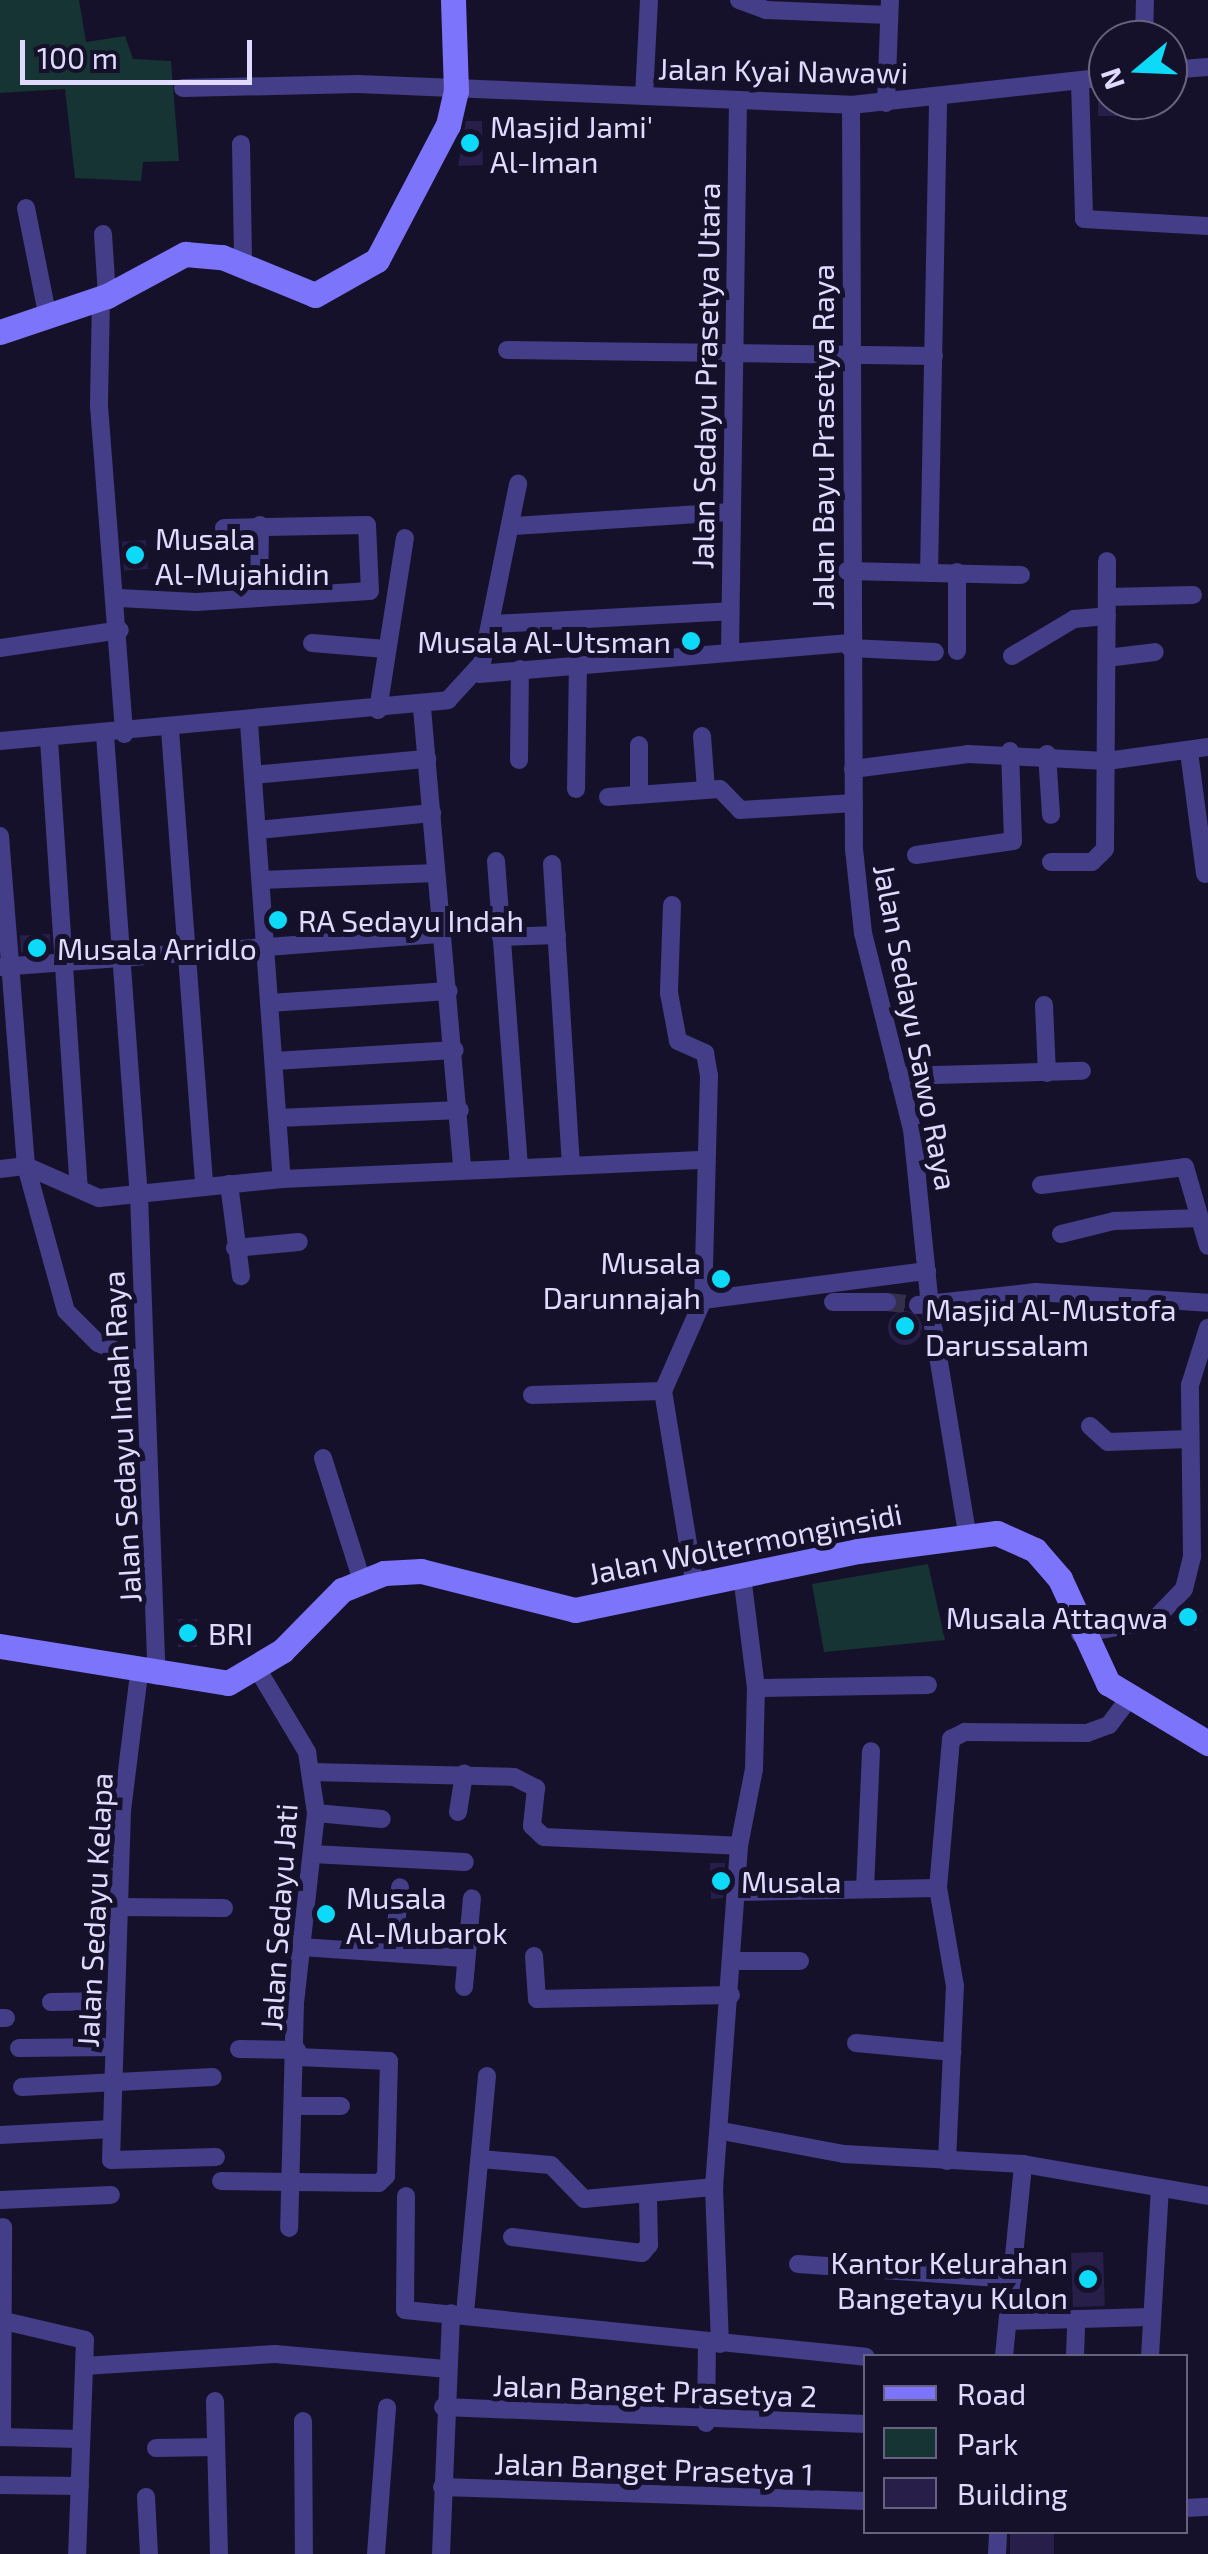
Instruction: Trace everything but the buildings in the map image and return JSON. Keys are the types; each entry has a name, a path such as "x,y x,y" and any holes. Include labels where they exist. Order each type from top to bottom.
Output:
{"main road":[{"path":"0,332 104,297 185,254 243,264 315,294 378,260 418,194 456,91 453,0"},
{"name":"Jalan Woltermonginsidi","path":"361,1578 420,1571 562,1610 967,1533 1019,1538 1060,1578 1080,1634 1108,1683 1128,1700 1208,1743"},
{"path":"0,1646 213,1684 258,1670 361,1578"}],"street":[{"path":"644,96 649,0"},
{"path":"739,0 750,8 890,8 886,103"},
{"name":"Jalan Kyai Nawawi","path":"183,88 258,82 851,105 1088,80"},
{"path":"1080,81 1084,219 1208,226"},
{"path":"929,573 938,98"},
{"name":"Jalan Sedayu Prasetya Utara","path":"730,652 728,358 738,102"},
{"name":"Jalan Bayu Prasetya Raya","path":"851,105 847,571 854,769"},
{"path":"241,144 243,264"},
{"path":"26,208 48,318"},
{"name":"Jalan Sedayu Indah Raya","path":"103,234 99,406 120,630 115,734 118,956 139,1194 142,1362 155,1496 148,1675"},
{"path":"507,350 728,358 848,352 934,356"},
{"path":"0,741 422,708 458,693 479,674 494,624 514,526 518,484"},
{"path":"514,526 728,512"},
{"path":"259,598 260,525"},
{"path":"119,598 363,594 372,556 367,525 224,528"},
{"path":"378,710 405,538"},
{"path":"1051,862 1092,862 1103,854 1107,561"},
{"path":"847,571 1021,575"},
{"path":"957,572 958,651"},
{"path":"1012,656 1074,619 1107,607 1192,595"},
{"path":"494,624 730,612"},
{"path":"0,648 120,630"},
{"path":"312,643 386,650"},
{"path":"479,674 730,652 850,646 935,652"},
{"path":"1107,658 1155,652"},
{"path":"576,789 578,668"},
{"path":"519,760 520,670"},
{"path":"422,708 450,991 462,1169"},
{"path":"249,723 282,1180"},
{"path":"170,730 192,952 204,1186"},
{"path":"702,736 706,790"},
{"path":"49,740 79,1186"},
{"path":"639,745 639,795"},
{"path":"854,769 1010,751 1107,761 1199,750 1205,874"},
{"path":"916,855 1013,841 1010,751"},
{"path":"1048,754 1051,815"},
{"path":"253,775 427,758"},
{"name":"Jalan Sedayu Sawo Raya","path":"854,769 863,933 915,1145 928,1271 924,1306 967,1533"},
{"path":"608,798 706,790 727,791 740,810 854,803"},
{"path":"258,830 432,813"},
{"path":"0,836 6,967 26,1166 66,1311 87,1336 142,1362"},
{"path":"496,861 520,1165"},
{"path":"552,864 571,1162"},
{"path":"260,880 436,873"},
{"path":"672,905 669,993 678,1041 702,1050 708,1065 703,1300 662,1391 695,1587"},
{"path":"6,967 442,934"},
{"path":"501,937 557,935"},
{"path":"270,1003 450,991"},
{"path":"1044,1005 1047,1073"},
{"path":"274,1061 455,1050"},
{"path":"898,1076 1082,1072"},
{"path":"278,1118 460,1110"},
{"path":"0,1169 26,1166 99,1198 229,1184 520,1165 705,1160"},
{"path":"1042,1185 1181,1166 1208,1246"},
{"path":"229,1184 240,1276"},
{"path":"1061,1234 1114,1220 1200,1218"},
{"path":"235,1248 299,1242"},
{"path":"584,1302 703,1300 928,1271"},
{"path":"924,1306 1034,1292 1208,1303"},
{"path":"833,1302 887,1302"},
{"path":"1080,1634 1154,1620 1184,1589 1192,1556 1189,1438 1208,1328"},
{"path":"532,1395 662,1391"},
{"path":"1090,1426 1108,1442 1189,1438"},
{"path":"324,1458 361,1578"},
{"path":"706,2423 714,2344 714,2187 722,2131 739,1846 754,1770 756,1688 742,1576"},
{"name":"Jalan Sedayu Jati","path":"258,1670 282,1698 312,1772 316,1813 301,1947 289,2228"},
{"name":"Jalan Sedayu Kelapa","path":"148,1675 120,1907 111,2160 216,2157"},
{"path":"756,1688 928,1685"},
{"path":"947,2160 955,1986 938,1888 953,1734 1087,1733 1109,1724 1128,1700"},
{"path":"865,1889 871,1752"},
{"path":"312,1772 464,1773 534,1784 532,1826 544,1837 739,1846"},
{"path":"458,1812 464,1773"},
{"path":"316,1813 382,1819"},
{"path":"312,1854 465,1862"},
{"path":"393,1953 400,1888"},
{"path":"736,1892 938,1888"},
{"path":"464,1988 472,1898"},
{"path":"120,1907 224,1908"},
{"path":"301,1947 464,1958"},
{"path":"534,1956 537,2000 731,1995"},
{"path":"733,1961 800,1962"},
{"path":"50,2002 116,2001"},
{"path":"856,2044 954,2052"},
{"path":"20,2048 114,2047"},
{"path":"222,2181 384,2180 390,2098 385,2058 239,2049"},
{"path":"441,2554 446,2369 480,2159 487,2076"},
{"path":"22,2087 115,2078 212,2078"},
{"path":"296,2106 341,2106"},
{"path":"0,2135 112,2129"},
{"path":"722,2131 844,2154 1024,2164 1208,2196"},
{"path":"480,2159 551,2164 584,2198 648,2196 714,2187"},
{"path":"1004,2354 1024,2164"},
{"path":"1150,2354 1160,2189"},
{"path":"0,2200 111,2195"},
{"path":"406,2196 399,2303 714,2344 863,2357"},
{"path":"512,2237 642,2253 649,2245 648,2196"},
{"path":"3,2226 1,2437 80,2439"},
{"path":"798,2264 1012,2279"},
{"path":"1008,2322 1076,2325 1086,2316 1150,2316"},
{"path":"3,2320 41,2325 85,2340 88,2365 80,2439 78,2554"},
{"path":"1075,2354 1076,2325"},
{"path":"88,2365 276,2354 446,2369"},
{"path":"215,2401 219,2554"},
{"path":"376,2554 386,2407"},
{"name":"Jalan Banget Prasetya 2","path":"443,2407 706,2423 863,2424"},
{"path":"303,2422 304,2554"},
{"path":"156,2448 216,2446"},
{"path":"0,2484 80,2486"},
{"name":"Jalan Banget Prasetya 1","path":"442,2487 863,2501"},
{"path":"146,2496 149,2554"}],"green space":[{"path":"0,0 79,0 86,42 125,36 133,59 171,61 179,161 143,162 141,181 75,178 65,89 0,93"},
{"path":"928,1564 945,1640 824,1652 812,1584"}],"tunnel":[{"path":"887,1302 918,1305"}],"place":[{"name":"Masjid Jami' Al-Iman","path":"470,143"},
{"name":"Musala Al-Mujahidin","path":"135,555"},
{"name":"Musala Al-Utsman","path":"691,641"},
{"name":"RA Sedayu Indah","path":"278,920"},
{"name":"Musala Arridlo","path":"37,948"},
{"name":"Musala Darunnajah","path":"721,1279"},
{"name":"Masjid Al-Mustofa Darussalam","path":"905,1326"},
{"name":"Musala Attaqwa","path":"1188,1617"},
{"name":"BRI","path":"188,1633"},
{"name":"Musala","path":"721,1881"},
{"name":"Musala Al-Mubarok","path":"326,1914"},
{"name":"Kantor Kelurahan Bangetayu Kulon","path":"1088,2279"}]}
